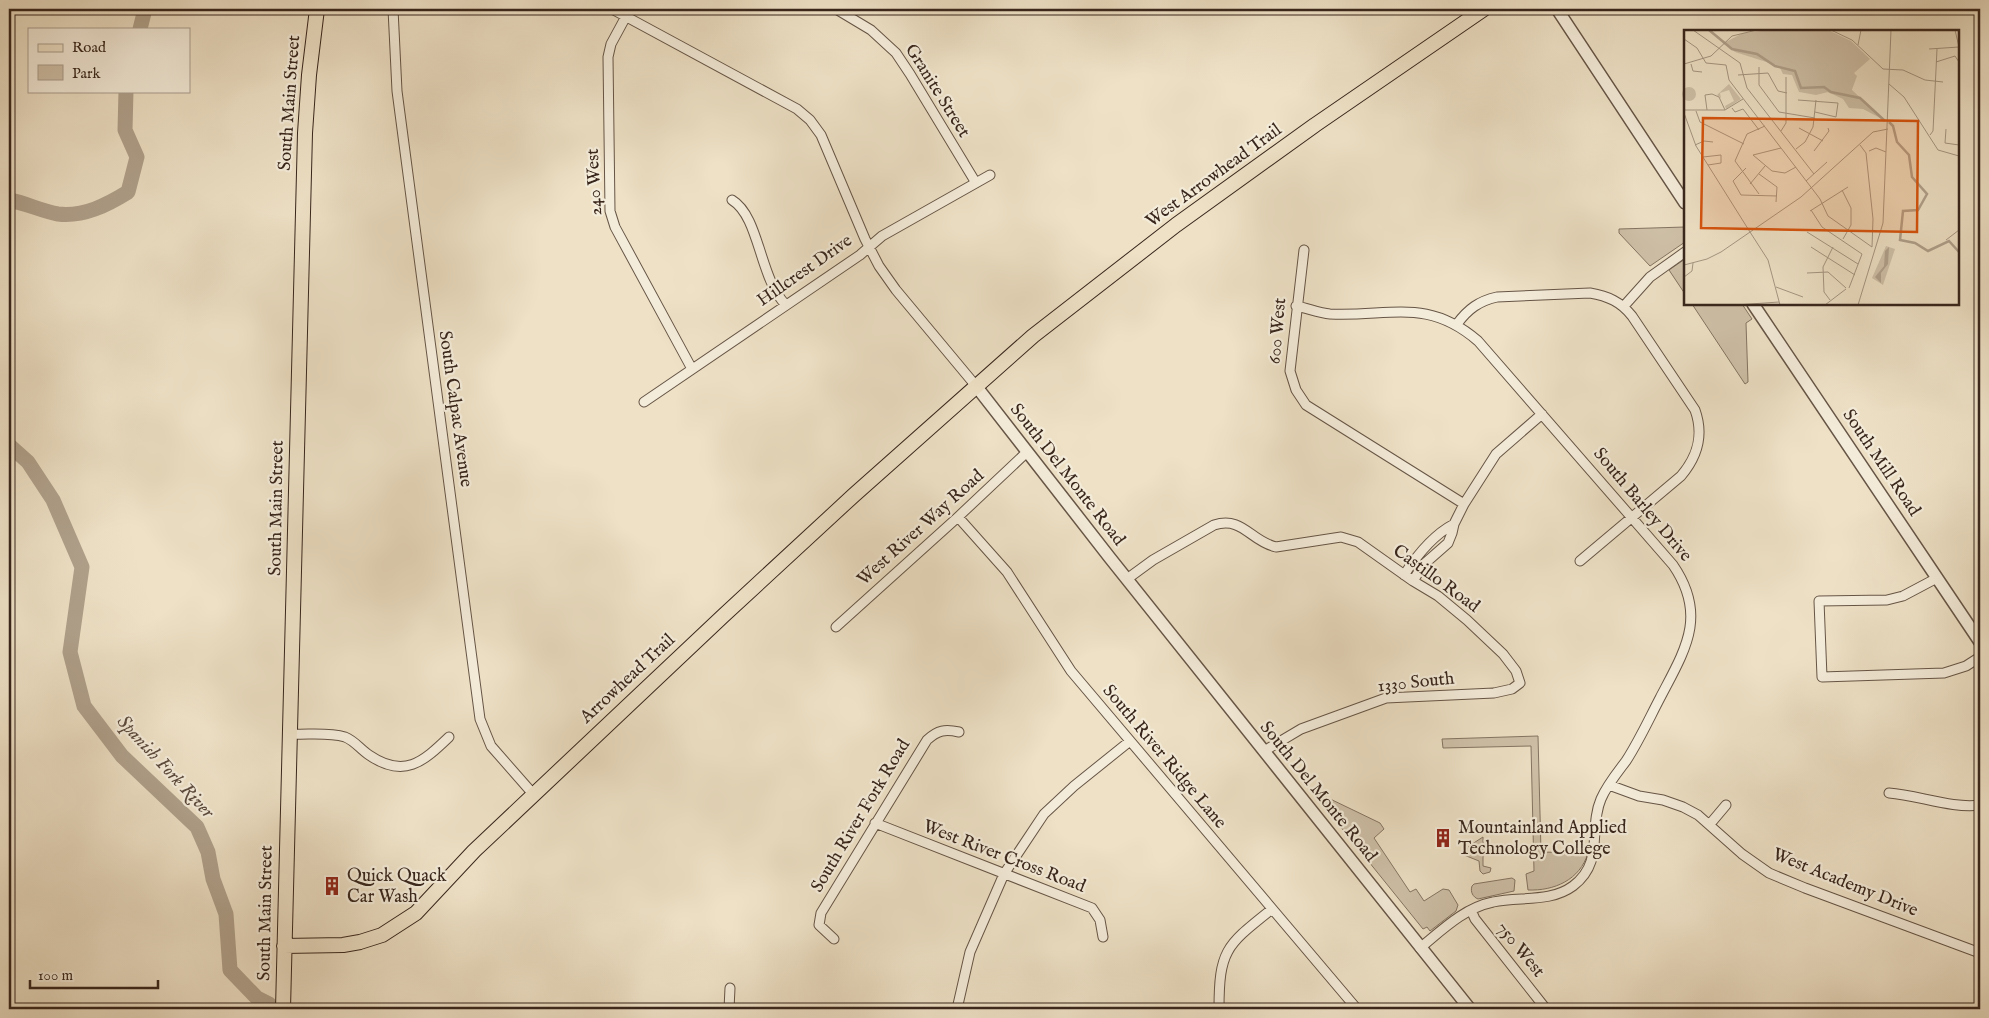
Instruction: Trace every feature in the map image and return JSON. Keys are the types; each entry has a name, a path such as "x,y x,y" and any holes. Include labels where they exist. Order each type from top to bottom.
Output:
{"main road":[{"name":"South Main Street","path":"283,1009 305,133 309,75 317,9"},
{"name":"West Arrowhead Trail","path":"976,386 1078,300 1176,225 1315,125 1484,9"},
{"name":"Arrowhead Trail","path":"284,946 343,945 360,942 382,935 416,913 474,851 723,616 976,386"}],"street":[{"name":"South Calpac Avenue","path":"393,9 394,61 399,106 480,719 491,746 534,795"},
{"name":"South Del Monte Road","path":"612,9 628,12 797,110 810,120 826,144 869,247 896,290 976,386 1264,752 1470,1009"},
{"name":"Granite Street","path":"836,9 848,12 876,34 903,62 976,183"},
{"path":"1557,9 1684,201"},
{"name":"240 West","path":"628,12 611,44 608,57 610,211 615,226 692,369"},
{"name":"Hillcrest Drive","path":"644,402 860,255 882,236 990,175"},
{"path":"732,200 745,212 774,289 786,305"},
{"name":"600 West","path":"1304,250 1290,370 1296,390 1306,405 1464,504"},
{"path":"1624,306 1650,277 1684,253"},
{"path":"1457,324 1464,314 1474,306 1484,300 1497,297 1590,293 1612,299 1624,306 1695,410 1699,422 1700,438 1696,454 1688,467 1681,476 1580,561"},
{"name":"South Mill Road","path":"1754,305 1980,642"},
{"name":"South Barley Drive","path":"1296,306 1329,314 1416,312 1436,316 1457,324 1478,341 1542,414 1632,517 1679,574 1686,586 1691,620 1689,637 1684,653 1638,742 1608,785 1597,809 1595,854 1583,877 1574,886 1549,897 1508,899 1491,902 1471,910"},
{"path":"1413,581 1423,566 1448,543 1454,524 1464,504 1496,454 1542,414"},
{"name":"West River Way Road","path":"836,627 1027,452"},
{"name":"South River Ridge Lane","path":"958,517 1006,572 1070,671 1356,1009"},
{"name":"Castillo Road","path":"1127,579 1168,551 1214,524 1225,521 1242,527 1255,538 1276,547 1341,537 1358,542 1404,575 1438,596 1503,654 1516,671 1520,683"},
{"path":"1404,575 1417,555 1454,524"},
{"path":"1937,578 1903,596 1887,600 1820,601 1822,677 1944,674 1966,666 1980,657"},
{"name":"1330 South","path":"1264,752 1301,729 1386,698 1494,693 1512,689 1520,683"},
{"name":"South River Fork Road","path":"834,939 819,925 821,913 875,823 926,740 937,731 948,729 959,732"},
{"path":"291,734 343,736 359,745 367,754 382,763 396,766 418,763 449,737"},
{"path":"957,1009 970,952 1004,874 1044,814 1074,786 1130,741"},
{"name":"West Academy Drive","path":"1608,785 1625,792 1663,800 1698,815 1742,854 1769,873 1980,953"},
{"path":"1889,793 1964,805 1980,804"},
{"path":"1710,824 1726,805"},
{"name":"West River Cross Road","path":"875,823 1092,908 1100,920 1103,937"},
{"path":"1219,1009 1221,966 1231,943 1272,908"},
{"path":"1420,948 1454,920 1471,910"},
{"name":"750 West","path":"1471,910 1475,919 1546,1009"},
{"path":"729,1009 730,988"}],"green space":[{"path":"1684,227 1684,243 1650,266 1619,233 1619,229"},
{"path":"1684,260 1684,292 1669,270"},
{"path":"1693,305 1743,305 1752,319 1746,323 1748,382 1745,384"},
{"path":"1538,736 1541,852 1588,853 1579,870 1565,882 1538,890 1528,890 1526,874 1534,871 1531,746 1443,748 1442,739"},
{"path":"1324,796 1380,823 1384,829 1374,838 1410,892 1416,889 1424,901 1443,889 1449,890 1458,905 1456,911 1430,931 1427,927 1423,929 1319,800"},
{"path":"1483,837 1483,866 1491,868 1490,872 1483,874 1480,871 1479,861 1464,855 1469,846"},
{"path":"1512,878 1515,880 1514,891 1478,899 1473,896 1471,888 1474,884"}],"waterway":[{"name":"Spanish Fork River","path":"140,28 145,9"},
{"name":"Spanish Fork River","path":"9,200 52,213 77,214 95,209 128,192 137,157 125,130 126,92"},
{"name":"Spanish Fork River","path":"9,445 28,462 53,500 82,567 70,652 84,706 122,756 197,827 208,852 213,879 226,914 230,970 257,998 269,1004"}],"place":[{"name":"Mountainland Applied Technology College","path":"1443,838"},
{"name":"Quick Quack Car Wash","path":"332,886"}]}
